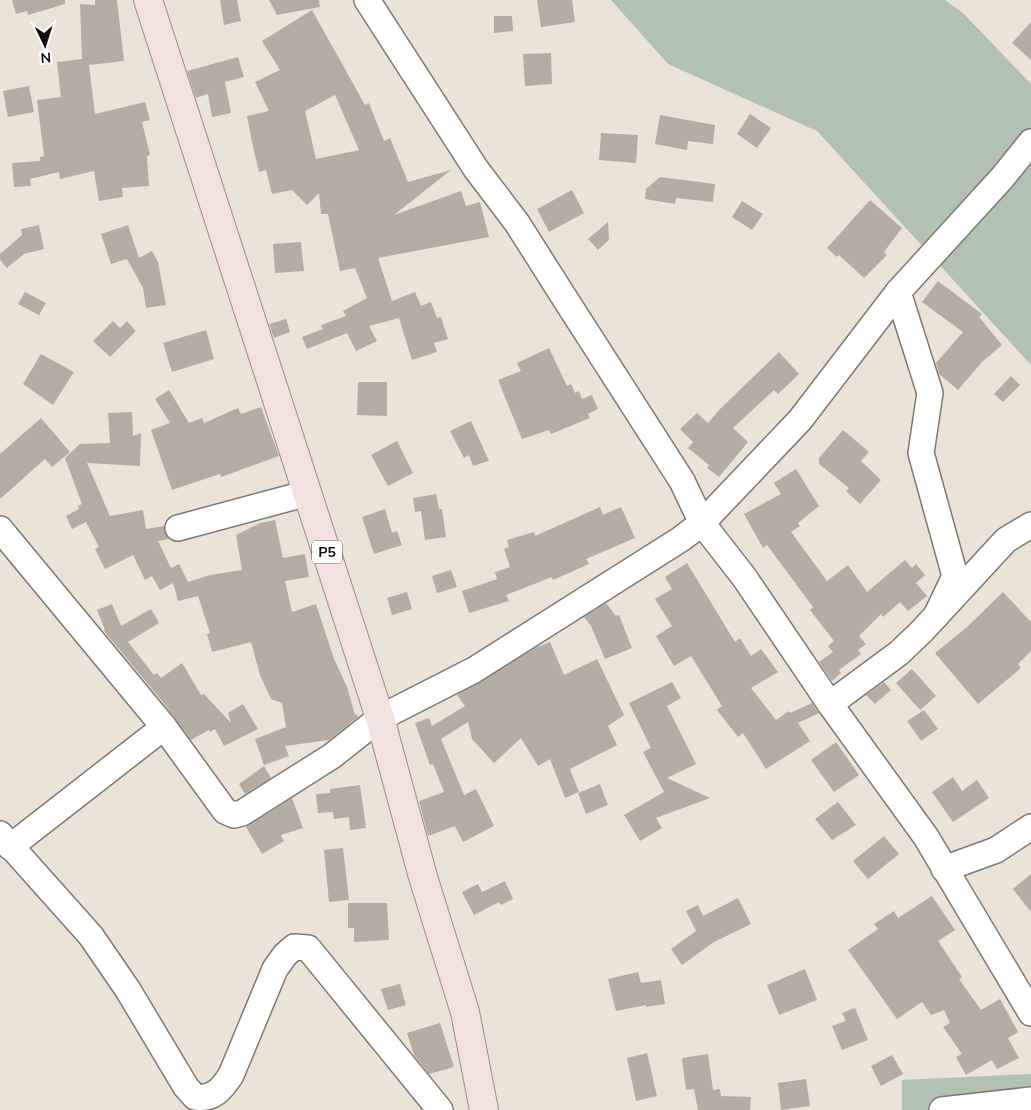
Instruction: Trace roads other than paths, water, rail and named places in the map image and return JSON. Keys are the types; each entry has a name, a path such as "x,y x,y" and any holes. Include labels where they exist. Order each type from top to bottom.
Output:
{"main road":[{"name":"P5","path":"148,0 380,718 423,876 465,1012 484,1110"}],"street":[{"path":"367,0 476,169 532,246 682,481 702,523 744,578 830,704 926,837 1031,1013"},
{"path":"0,529 164,727 225,811 234,815 261,802 332,756 380,718 474,670 681,539 702,523 800,420 898,292 1002,178 1031,142"},
{"path":"898,292 930,393 921,453 955,576 936,616"},
{"path":"178,528 308,492"},
{"path":"830,704 899,653 1006,540 1031,525"},
{"path":"164,727 5,841 91,936 128,990 186,1087 195,1098 203,1099 222,1090 231,1075 275,969 285,955 294,947 308,948 440,1110"},
{"path":"944,869 996,850 1031,827"},
{"path":"942,1110 1031,1100"}]}
